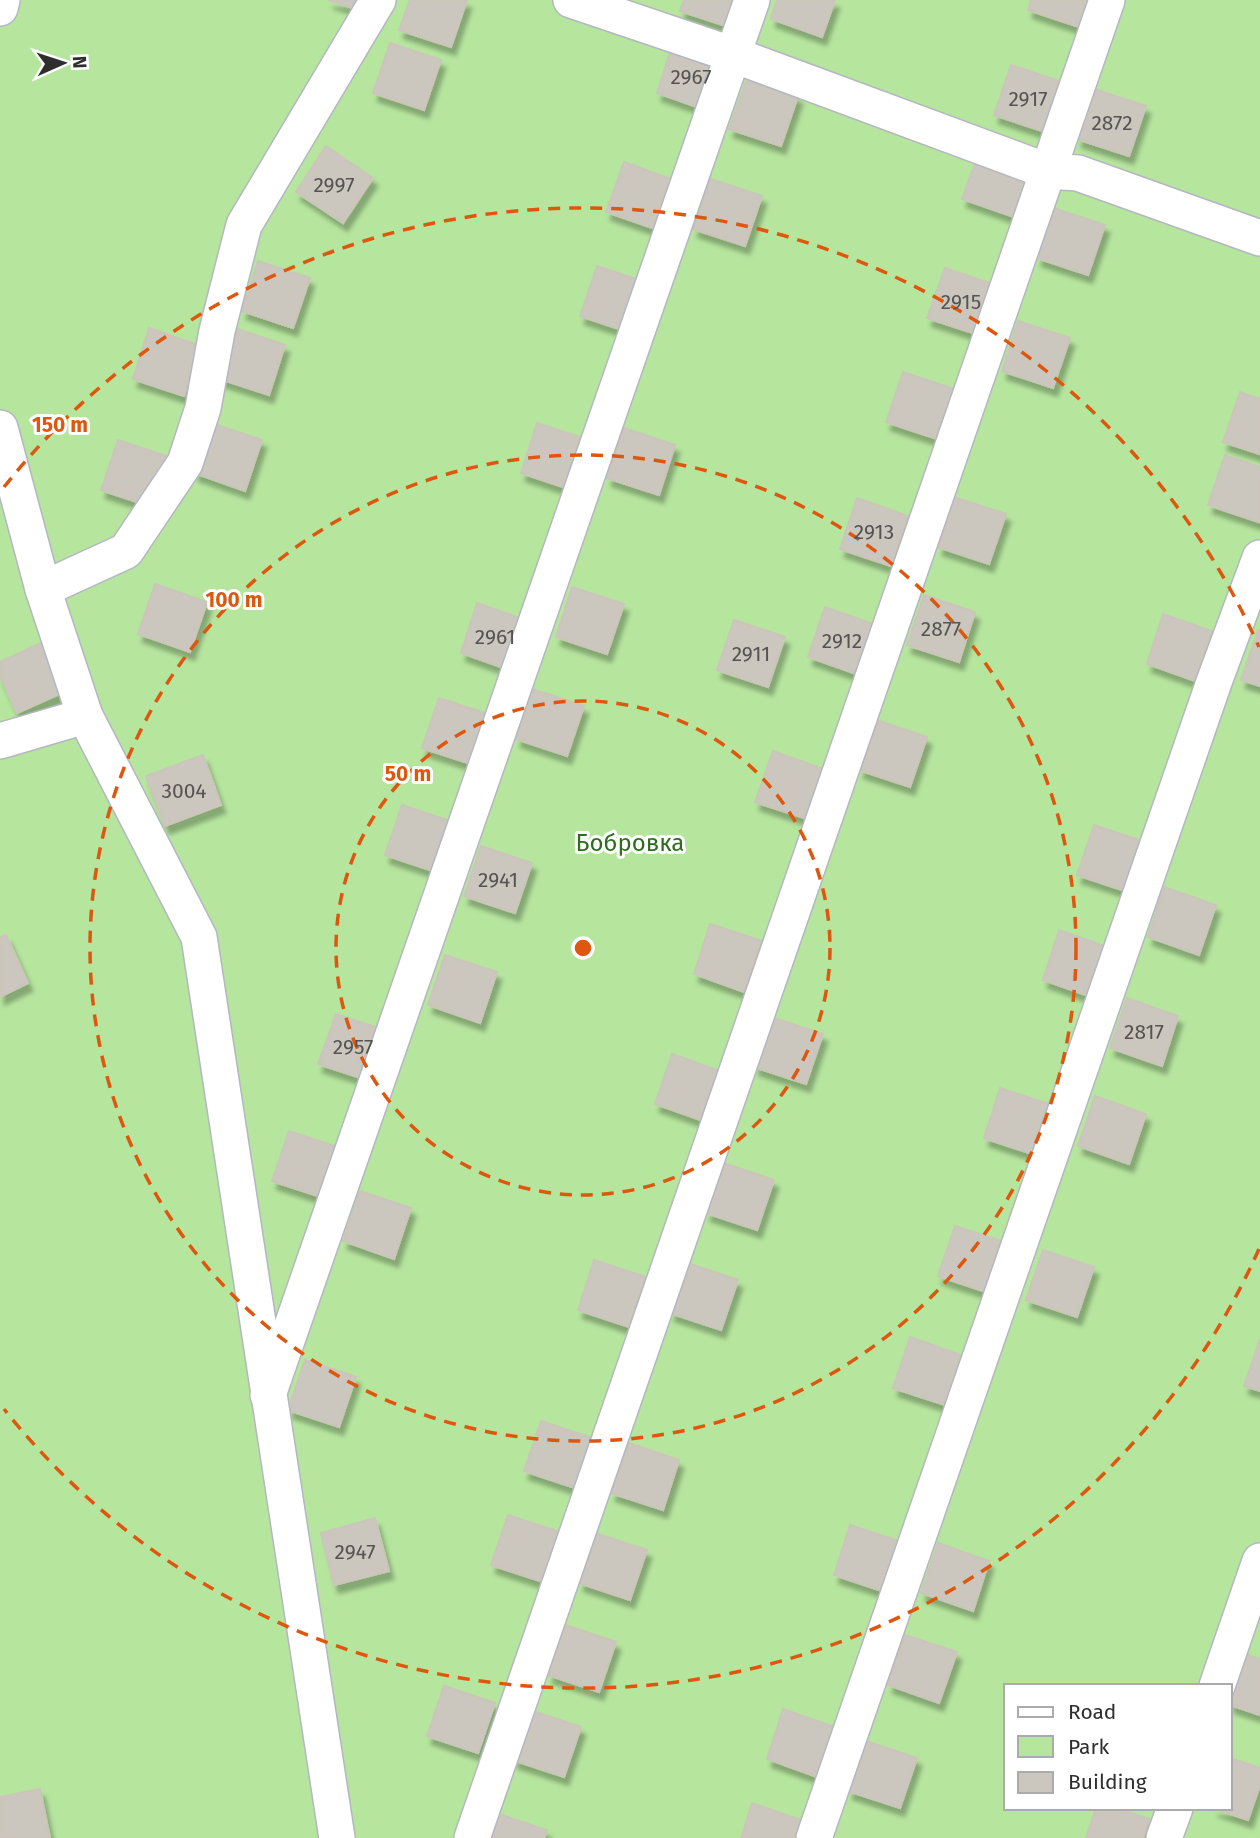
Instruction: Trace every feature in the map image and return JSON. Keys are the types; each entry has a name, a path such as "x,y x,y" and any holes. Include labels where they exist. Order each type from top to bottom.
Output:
{"street":[{"path":"0,8 2,0"},
{"path":"43,589 126,551 185,463 203,408 217,331 244,225 378,0"},
{"path":"572,0 734,55 1047,171 1078,173 1260,238"},
{"path":"268,1395 752,0"},
{"path":"472,1838 1107,0"},
{"path":"0,428 43,589 85,716 199,936 337,1838"},
{"path":"814,1838 1214,682 1260,558"},
{"path":"0,741 85,716"},
{"path":"1218,1684 1260,1561"},
{"path":"1164,1838 1174,1810"}],"green space":[{"name":"Бобровка","path":"0,0 1260,0 1260,1838 0,1838"}],"building":[{"path":"328,0 362,0 359,10"},
{"path":"410,0 467,0 451,47 399,30"},
{"path":"684,0 741,0 732,28 680,11"},
{"path":"777,0 835,0 822,37 771,19"},
{"path":"1031,0 1088,0 1079,27 1028,10"},
{"path":"390,43 441,60 424,110 373,93"},
{"path":"673,43 725,60 708,111 657,93"},
{"path":"1011,65 1062,82 1045,132 994,115"},
{"path":"747,79 798,96 781,146 729,129"},
{"path":"1094,89 1146,106 1129,156 1077,139"},
{"path":"326,146 373,178 343,223 296,192"},
{"path":"980,149 1030,167 1014,217 962,199"},
{"path":"624,162 674,180 658,230 606,212"},
{"path":"711,179 762,196 745,246 693,229"},
{"path":"1053,208 1105,225 1088,275 1037,258"},
{"path":"258,261 310,278 293,328 242,311"},
{"path":"597,266 648,283 631,333 580,316"},
{"path":"945,268 995,285 979,335 927,318"},
{"path":"1018,321 1070,338 1053,388 1002,371"},
{"path":"149,328 201,346 184,396 133,379"},
{"path":"234,328 285,345 269,395 217,378"},
{"path":"903,372 954,389 937,439 886,422"},
{"path":"1240,392 1260,399 1260,454 1223,442"},
{"path":"211,423 262,440 245,491 194,473"},
{"path":"537,423 589,440 572,490 521,473"},
{"path":"624,428 675,445 659,495 607,478"},
{"path":"118,440 169,457 152,507 101,490"},
{"path":"1225,455 1260,467 1259,522 1208,505"},
{"path":"954,497 1006,514 989,564 938,547"},
{"path":"857,498 908,516 891,566 840,549"},
{"path":"155,584 207,602 190,652 138,634"},
{"path":"572,587 624,604 607,654 556,637"},
{"path":"924,595 975,612 959,662 907,645"},
{"path":"477,603 529,621 512,671 461,653"},
{"path":"825,607 876,625 859,675 808,657"},
{"path":"1163,614 1215,632 1198,682 1147,664"},
{"path":"734,620 785,637 768,687 717,670"},
{"path":"1258,630 1260,631 1260,686 1241,680"},
{"path":"41,643 64,692 17,713 0,676 0,662"},
{"path":"532,689 584,706 567,756 516,739"},
{"path":"439,698 490,715 474,765 422,748"},
{"path":"876,720 927,737 910,787 859,770"},
{"path":"773,751 823,769 807,819 755,802"},
{"path":"203,755 221,805 165,826 146,776"},
{"path":"402,805 453,822 436,872 385,855"},
{"path":"1094,825 1145,842 1128,892 1077,875"},
{"path":"481,846 532,863 515,913 464,896"},
{"path":"1164,887 1216,905 1199,955 1148,937"},
{"path":"710,924 762,941 744,992 694,974"},
{"path":"1059,930 1111,948 1094,998 1043,980"},
{"path":"6,935 28,983 0,997 0,937"},
{"path":"445,955 497,972 480,1023 428,1005"},
{"path":"1127,998 1178,1016 1162,1066 1110,1048"},
{"path":"336,1014 387,1031 370,1081 318,1064"},
{"path":"771,1017 823,1034 806,1084 754,1067"},
{"path":"672,1054 723,1072 706,1122 655,1104"},
{"path":"1000,1088 1052,1105 1035,1155 984,1138"},
{"path":"1095,1096 1146,1114 1129,1164 1078,1146"},
{"path":"289,1131 340,1148 324,1198 272,1181"},
{"path":"723,1163 774,1180 757,1230 706,1213"},
{"path":"360,1191 411,1208 394,1259 343,1241"},
{"path":"955,1226 1007,1243 989,1293 938,1276"},
{"path":"1043,1250 1094,1267 1077,1317 1026,1300"},
{"path":"594,1260 646,1277 629,1327 578,1310"},
{"path":"687,1263 738,1280 721,1330 670,1313"},
{"path":"910,1337 961,1355 945,1405 893,1388"},
{"path":"1260,1339 1260,1391 1244,1386"},
{"path":"305,1360 356,1377 339,1427 288,1410"},
{"path":"541,1421 592,1438 575,1488 524,1471"},
{"path":"629,1443 679,1460 663,1510 611,1493"},
{"path":"508,1515 560,1532 543,1582 491,1565"},
{"path":"375,1518 389,1571 334,1585 321,1533"},
{"path":"850,1525 902,1542 885,1592 834,1575"},
{"path":"595,1533 647,1550 630,1600 579,1583"},
{"path":"938,1543 989,1561 973,1611 921,1593"},
{"path":"565,1625 616,1642 599,1692 548,1675"},
{"path":"905,1635 957,1652 939,1703 888,1685"},
{"path":"1242,1653 1260,1659 1260,1715 1232,1706 1232,1684"},
{"path":"444,1686 495,1703 478,1753 427,1736"},
{"path":"783,1709 835,1727 817,1777 767,1759"},
{"path":"530,1710 581,1727 564,1777 513,1760"},
{"path":"866,1741 917,1758 900,1808 848,1791"},
{"path":"1232,1759 1260,1768 1260,1785 1248,1820 1219,1810 1232,1810"},
{"path":"40,1789 50,1838 0,1838 0,1797"},
{"path":"752,1803 804,1821 798,1838 741,1838"},
{"path":"1095,1810 1122,1810 1149,1819 1143,1838 1086,1838"},
{"path":"496,1813 547,1830 544,1838 487,1838"}]}
